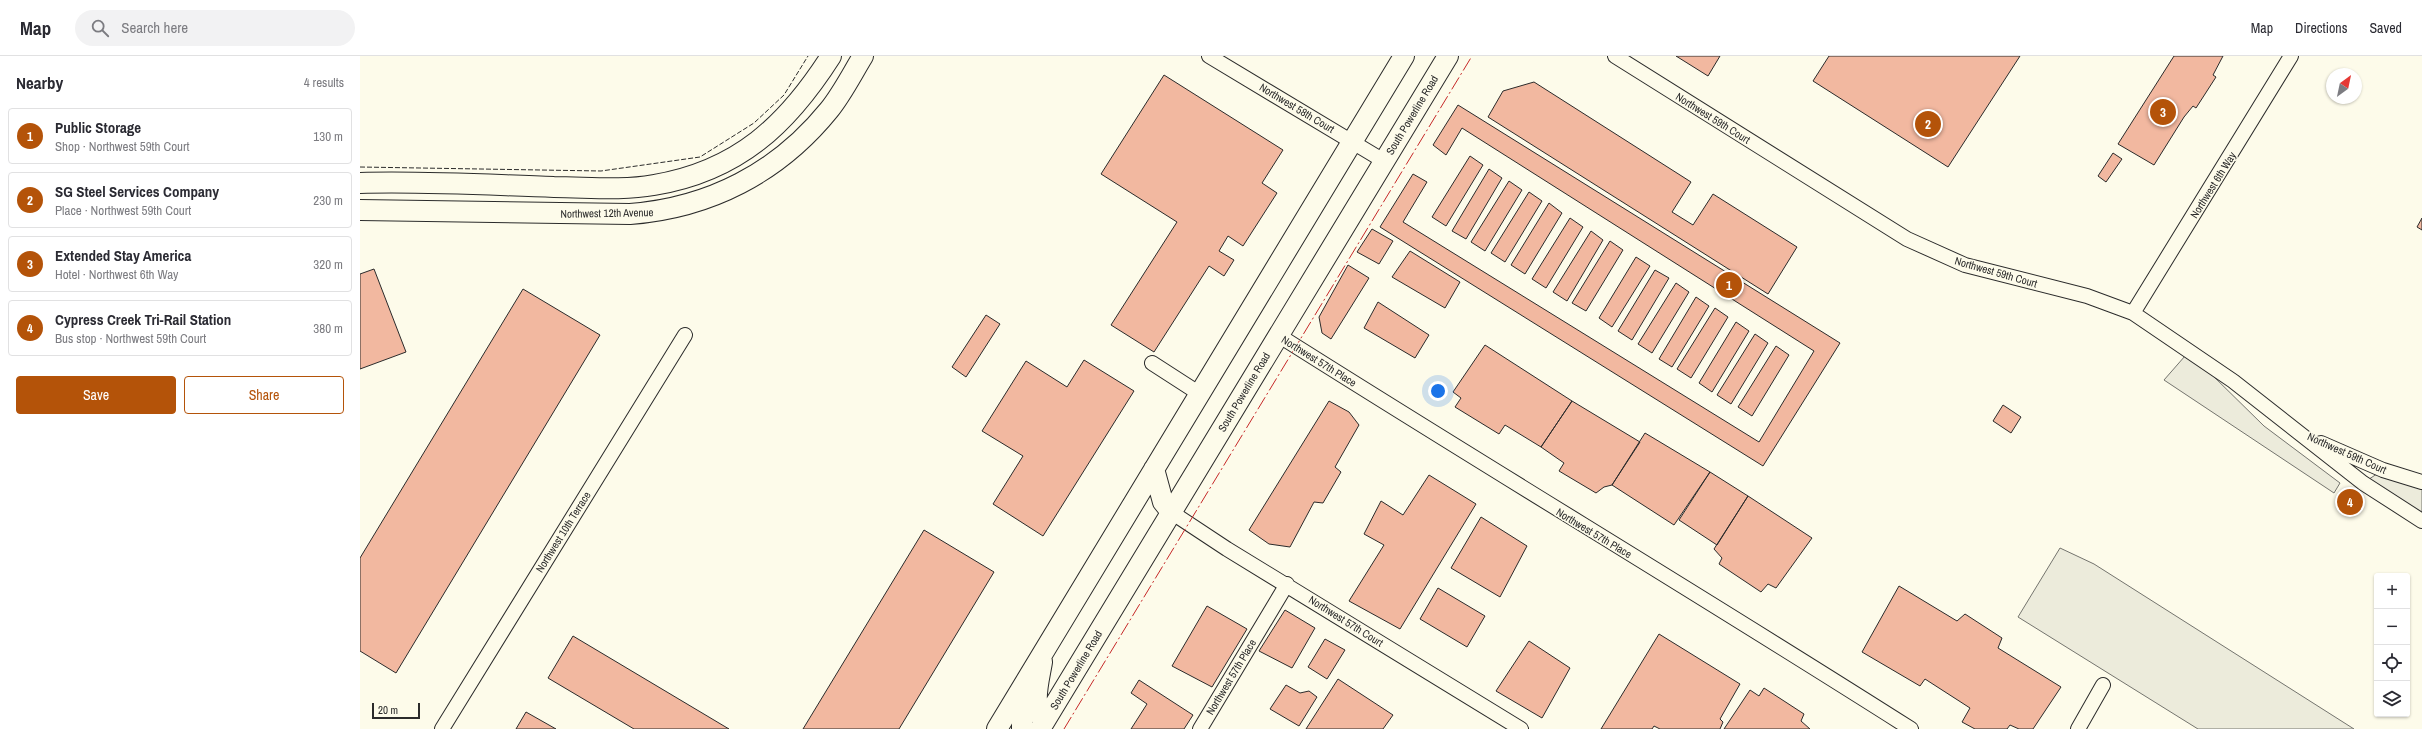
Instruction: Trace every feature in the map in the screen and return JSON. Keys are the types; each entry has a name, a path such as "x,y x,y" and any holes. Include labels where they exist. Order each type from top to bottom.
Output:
{"main road":[{"path":"360,183 629,188 654,185 704,171 729,160 772,131 796,106 831,56"},
{"name":"Northwest 12th Avenue","path":"360,210 630,214 673,208 714,196 740,184 789,151 830,110 864,56"},
{"path":"997,729 1404,56"},
{"name":"South Powerline Road","path":"1046,727 1171,512 1448,56"},
{"path":"455,211 458,184"},
{"path":"1154,469 1163,502 1171,512"},
{"path":"1043,652 1037,703 1038,710 1046,727"},
{"path":"1017,696 1022,712 1022,729"}],"street":[{"name":"Northwest 58th Court","path":"1209,56 1384,161"},
{"name":"Northwest 59th Court","path":"1615,56 1907,239 1965,265 2087,296 2133,313 2233,380 2363,483 2422,521"},
{"name":"Northwest 6th Way","path":"2133,313 2291,56"},
{"name":"Northwest 57th Place","path":"1278,335 1586,528 1772,640 1911,729"},
{"name":"Northwest 10th Terrace","path":"442,729 685,336"},
{"path":"1152,363 1200,394"},
{"name":"Northwest 59th Court","path":"2295,430 2347,456 2422,482"},
{"name":"Northwest 57th Court","path":"1171,512 1521,729"},
{"name":"Northwest 57th Place","path":"1200,729 1287,584"},
{"path":"2078,729 2102,685"}],"shaded area":[{"path":"2185,356 2207,370 2264,426 2340,483 2334,493 2164,380"},
{"path":"2383,470 2422,482 2422,521 2363,483"},
{"path":"2060,548 2094,564 2354,729 2198,729 2018,617"}],"building":[{"path":"1676,56 1720,56 1708,76"},
{"path":"1829,56 2020,56 1948,167 1813,81"},
{"path":"2174,56 2223,56 2213,75 2216,77 2196,108 2193,106 2184,117 2154,165 2118,144"},
{"path":"1164,75 1283,150 1262,183 1277,193 1243,246 1228,236 1219,251 1234,260 1224,276 1209,266 1154,352 1111,325 1177,222 1101,174"},
{"path":"1534,82 1691,182 1672,212 1693,225 1713,194 1797,247 1768,294 1488,117 1503,91"},
{"path":"1458,105 1840,343 1763,466 1380,227 1413,174 1427,182 1403,222 1759,442 1814,351 1462,128 1446,155 1433,145"},
{"path":"2113,153 2122,159 2106,182 2098,176"},
{"path":"1470,156 1483,165 1446,226 1432,217"},
{"path":"1489,169 1502,178 1466,239 1452,231"},
{"path":"1509,181 1522,190 1485,251 1471,242"},
{"path":"1529,192 1542,201 1505,262 1491,253"},
{"path":"1549,203 1562,213 1525,274 1511,265"},
{"path":"1570,218 1583,227 1546,288 1532,279"},
{"path":"2422,218 2422,230 2417,227"},
{"path":"1372,229 1393,241 1379,264 1357,252"},
{"path":"1591,231 1603,240 1567,301 1553,292"},
{"path":"1610,241 1623,250 1586,311 1572,303"},
{"path":"1410,251 1460,282 1445,308 1392,277"},
{"path":"1636,257 1650,266 1612,327 1599,318"},
{"path":"1348,265 1369,278 1331,339 1322,333 1319,317"},
{"path":"374,269 406,352 360,369 360,274"},
{"path":"1655,270 1669,278 1632,340 1618,331"},
{"path":"1676,283 1689,292 1652,353 1638,344"},
{"path":"523,289 600,335 396,673 360,651 360,558"},
{"path":"1696,297 1709,306 1672,367 1659,359"},
{"path":"1378,302 1429,335 1415,358 1364,328"},
{"path":"1715,308 1728,317 1691,378 1677,369"},
{"path":"986,315 1000,324 966,377 952,367"},
{"path":"1736,322 1749,331 1712,392 1699,383"},
{"path":"1755,334 1768,343 1731,404 1717,395"},
{"path":"1485,345 1572,401 1541,447 1505,425 1499,434 1455,407 1461,398 1453,392"},
{"path":"1776,346 1789,355 1752,416 1738,407"},
{"path":"1084,360 1134,391 1043,536 993,504 1023,456 982,431 1026,361 1067,387"},
{"path":"1329,401 1349,412 1359,425 1335,467 1341,472 1323,503 1314,502 1290,547 1269,544 1249,530"},
{"path":"1572,401 1640,442 1612,485 1604,487 1596,493 1559,471 1564,463 1541,447"},
{"path":"2003,405 2021,417 2011,433 1993,421"},
{"path":"1645,433 1710,472 1674,525 1612,485"},
{"path":"1710,472 1748,496 1717,545 1679,520"},
{"path":"1429,475 1476,504 1400,629 1349,601 1384,545 1364,534 1381,501 1403,515"},
{"path":"1748,496 1812,538 1776,588 1768,584 1761,592 1719,564 1722,558 1714,549"},
{"path":"1481,517 1527,546 1500,597 1451,568"},
{"path":"924,530 994,572 899,729 803,729"},
{"path":"1899,586 1957,621 1965,614 2002,638 1998,648 2061,687 2033,729 2019,729 2010,725 2007,729 1975,729 1962,722 1970,708 1925,679 1920,686 1862,652"},
{"path":"1438,588 1485,616 1467,647 1420,619"},
{"path":"1207,606 1247,629 1212,687 1172,666"},
{"path":"1285,610 1315,628 1292,668 1259,651"},
{"path":"1659,634 1740,684 1720,719 1723,722 1720,729 1660,729 1654,726 1652,729 1601,729"},
{"path":"573,636 729,729 634,729 548,678"},
{"path":"1325,639 1345,650 1327,679 1308,667"},
{"path":"1529,641 1570,668 1542,718 1496,691"},
{"path":"1338,679 1393,715 1383,729 1306,729"},
{"path":"1139,680 1193,715 1184,729 1131,729 1147,704 1131,693"},
{"path":"1286,685 1300,693 1309,691 1317,697 1299,726 1270,709"},
{"path":"1764,688 1804,714 1801,721 1810,729 1724,729 1750,690 1759,696"},
{"path":"526,712 556,729 516,729"}],"fence":[{"path":"360,167 601,171 700,157 754,123 784,95 808,56"}],"power":[{"path":"1064,729 1472,56"}],"place":[{"name":"Extended Stay America","path":"2163,112"},
{"name":"SG Steel Services Company","path":"1928,124"},
{"name":"Public Storage","path":"1729,285"},
{"name":"Cypress Creek Tri-Rail Station","path":"2350,502"}]}
